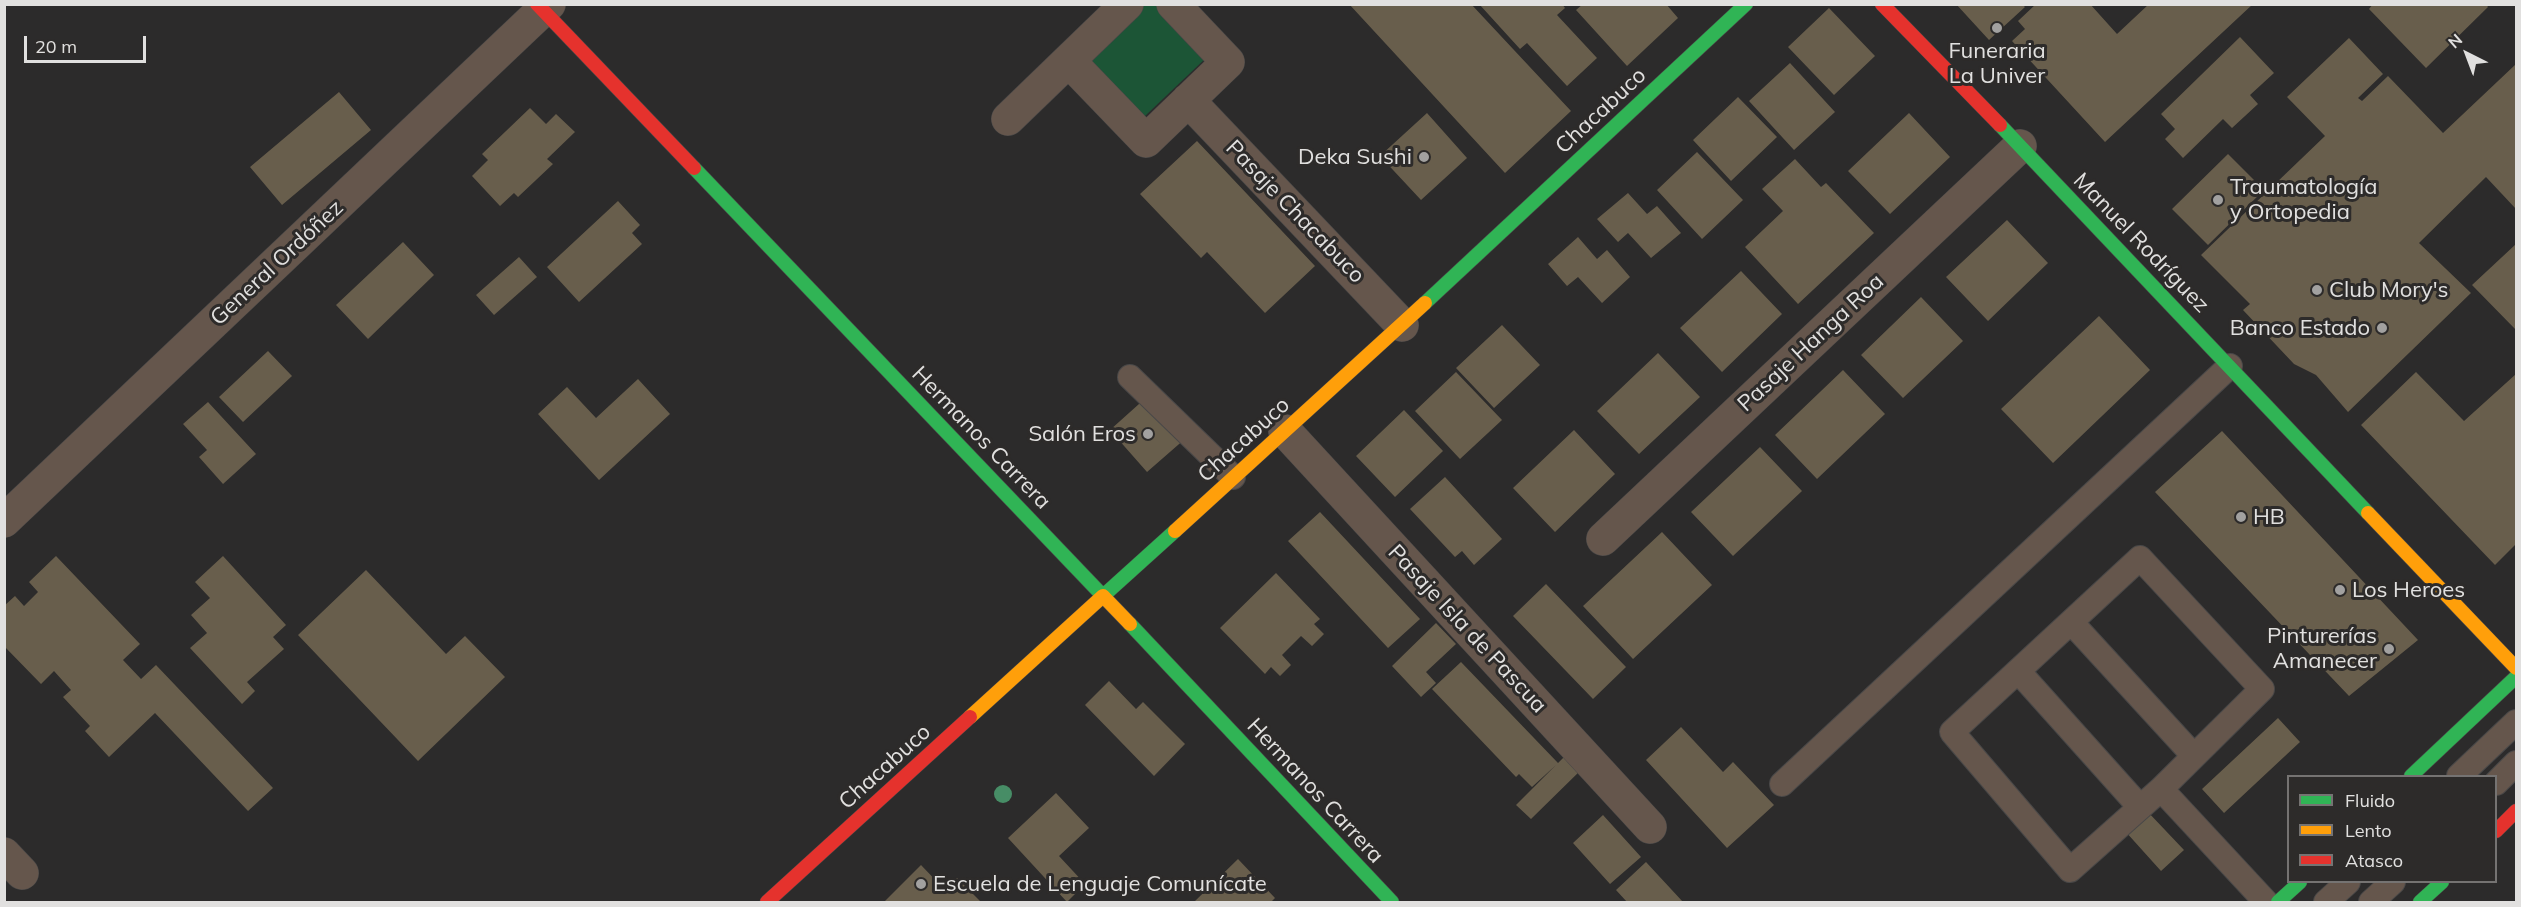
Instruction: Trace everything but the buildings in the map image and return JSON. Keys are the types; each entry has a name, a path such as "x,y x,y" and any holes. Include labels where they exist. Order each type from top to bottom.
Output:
{"main road":[{"name":"Chacabuco","path":"767,903 1402,325 1746,4"},
{"name":"Manuel Rodríguez","path":"1882,4 2517,668"},
{"name":"Hermanos Carrera","path":"543,6 1392,903"},
{"path":"2413,775 2517,677"},
{"path":"2497,830 2517,811"},
{"path":"2277,903 2299,883"},
{"path":"2420,903 2441,883"}],"street":[{"path":"1008,119 1127,4"},
{"path":"1069,61 1146,141 1228,62 1173,4"},
{"name":"General Ordóñez","path":"4,521 543,6"},
{"name":"Pasaje Chacabuco","path":"1188,100 1402,325"},
{"name":"Pasaje Hanga Roa","path":"1603,539 2020,146"},
{"name":"Pasaje Isla de Pascua","path":"1285,431 1650,827"}],"lane":[{"path":"1782,784 2230,366"},
{"path":"1130,377 1233,477"},
{"path":"2140,558 2262,689 2161,789 2139,806 2070,870 1952,732 2071,621 2140,558"},
{"path":"2071,621 2194,756"},
{"path":"2018,671 2139,806"},
{"path":"2461,775 2517,722"},
{"path":"2497,782 2517,763"},
{"path":"2161,789 2266,903"},
{"path":"2326,903 2347,883"},
{"path":"2371,903 2392,883"}],"green space":[{"path":"1144,4 1157,5 1207,57 1144,117 1088,58"}],"traffic: fast":[{"path":"1425,303 1746,4"},
{"path":"2000,125 2368,513"},
{"path":"694,168 1103,596 1175,531"},
{"path":"1130,624 1392,902"},
{"path":"2412,775 2516,677"},
{"path":"2278,902 2299,883"},
{"path":"2420,902 2441,883"}],"traffic: slow":[{"path":"1175,531 1425,303"},
{"path":"2368,513 2516,668"},
{"path":"970,717 1103,596 1130,624"}],"traffic: jam":[{"path":"537,4 694,168"},
{"path":"1882,4 2000,125"},
{"path":"767,902 970,717"},
{"path":"2497,830 2516,811"}],"place":[{"name":"Funeraria La Univer","path":"1997,28"},
{"name":"Deka Sushi","path":"1424,157"},
{"name":"Traumatología y Ortopedia","path":"2218,200"},
{"name":"Club Mory's","path":"2317,290"},
{"name":"Banco Estado","path":"2382,328"},
{"name":"Salón Eros","path":"1148,434"},
{"name":"HB","path":"2241,517"},
{"name":"Los Heroes","path":"2340,590"},
{"name":"Pinturerías Amanecer","path":"2389,649"},
{"name":"Escuela de Lenguaje Comunícate","path":"921,884"}]}
